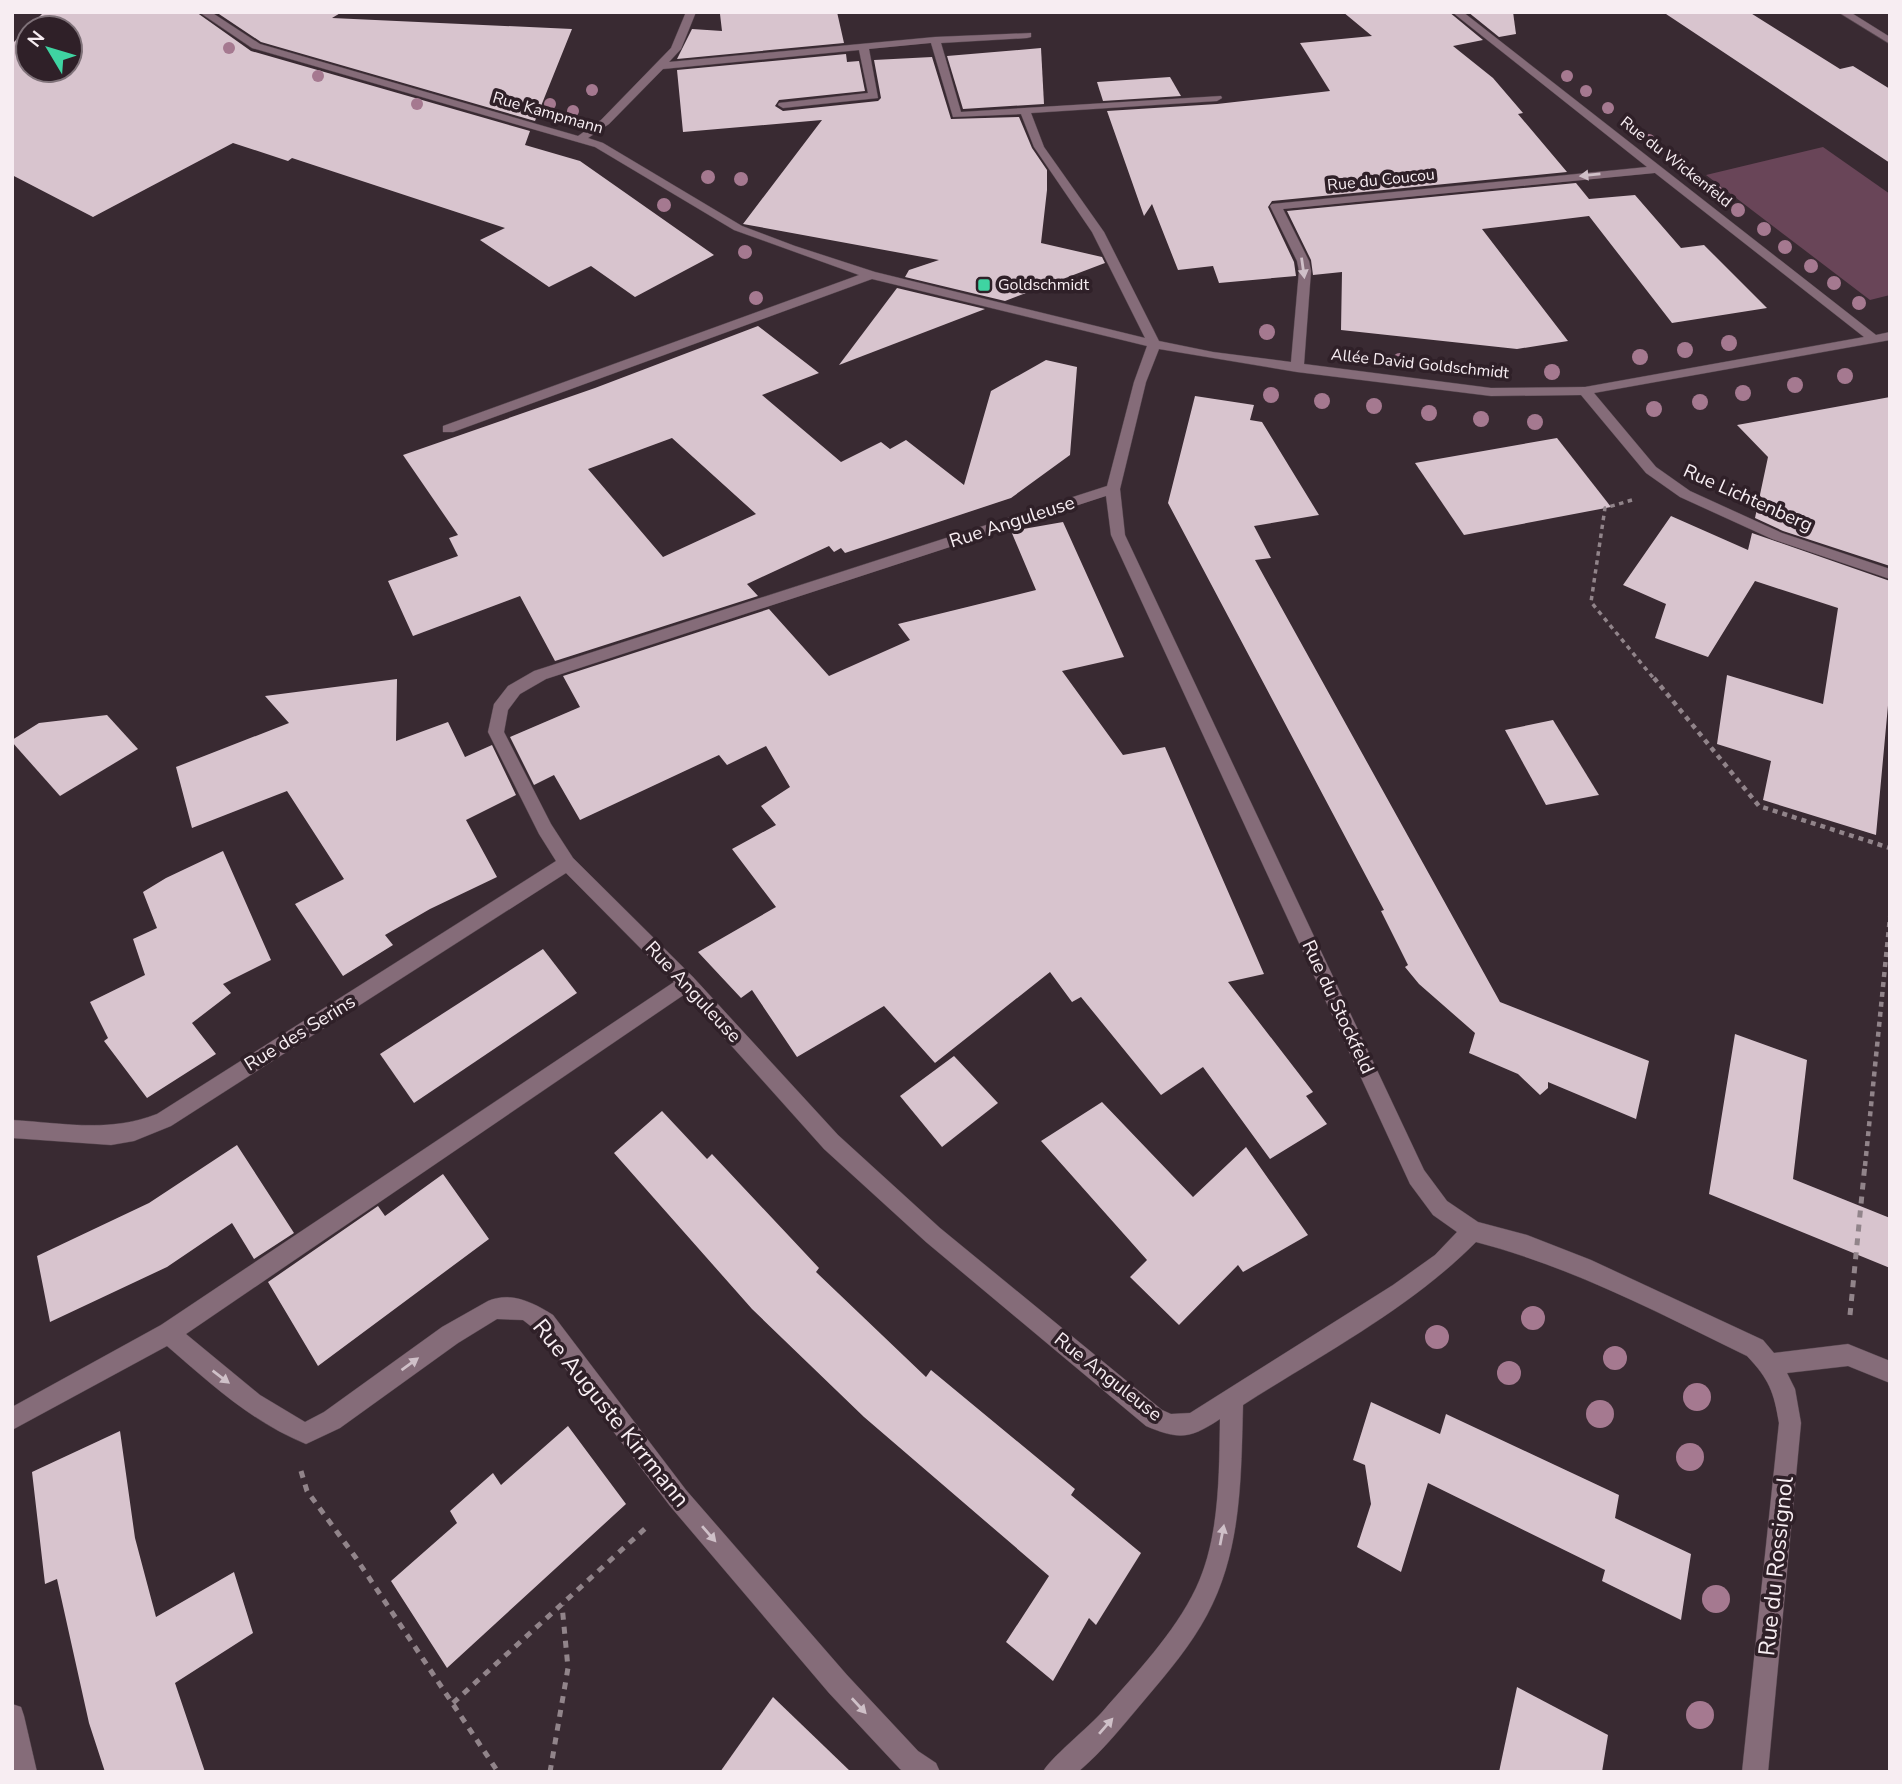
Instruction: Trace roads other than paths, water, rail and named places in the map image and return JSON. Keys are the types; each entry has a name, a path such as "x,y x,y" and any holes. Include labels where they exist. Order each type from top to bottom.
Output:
{"street":[{"name":"Rue Kampmann","path":"204,12 256,46 580,139 612,151 738,228 791,249 871,275 1154,344"},
{"path":"580,139 605,122 676,48 691,12"},
{"name":"Rue du Wickenfeld","path":"1457,12 1874,339"},
{"path":"1843,12 1890,41"},
{"path":"659,66 935,40 1027,35"},
{"path":"935,40 957,115 1217,98"},
{"path":"783,105 874,96 863,47"},
{"path":"1026,112 1039,147 1098,232 1154,344"},
{"name":"Rue du Coucou","path":"1297,368 1305,271 1303,261 1276,206 1658,169"},
{"path":"448,429 871,275"},
{"name":"Allée David Goldschmidt","path":"1154,344 1297,368 1492,392 1585,391 1890,336"},
{"name":"Rue du Stockfeld","path":"1154,344 1140,382 1113,489 1118,535 1417,1177 1440,1208 1473,1231 1527,1245 1584,1267 1755,1348 1770,1364"},
{"name":"Rue Lichtenberg","path":"1585,391 1651,470 1676,488 1777,536 1890,574"},
{"name":"Rue Anguleuse","path":"1113,489 540,675 514,690 500,708 496,732 545,829 567,863 687,983 849,1159 933,1235 1154,1418 1171,1424 1193,1424 1400,1292 1443,1262 1473,1231"},
{"name":"Rue des Serins","path":"12,1129 111,1136 134,1132 164,1120 567,863"},
{"path":"12,1419 169,1333 687,983"},
{"name":"Rue Auguste Kirrmann","path":"169,1333 213,1371 286,1426 306,1433 332,1420 450,1335 495,1308 526,1310 545,1323 678,1498 838,1684 909,1760 927,1772"},
{"path":"1770,1364 1849,1355 1890,1372"},
{"name":"Rue du Rossignol","path":"1755,1772 1790,1423 1784,1389 1770,1364"},
{"path":"1056,1772 1080,1757 1169,1653 1206,1593 1223,1535 1233,1400"},
{"path":"12,1716 24,1772"}],"place":[{"name":"Goldschmidt","path":"984,285"}]}
